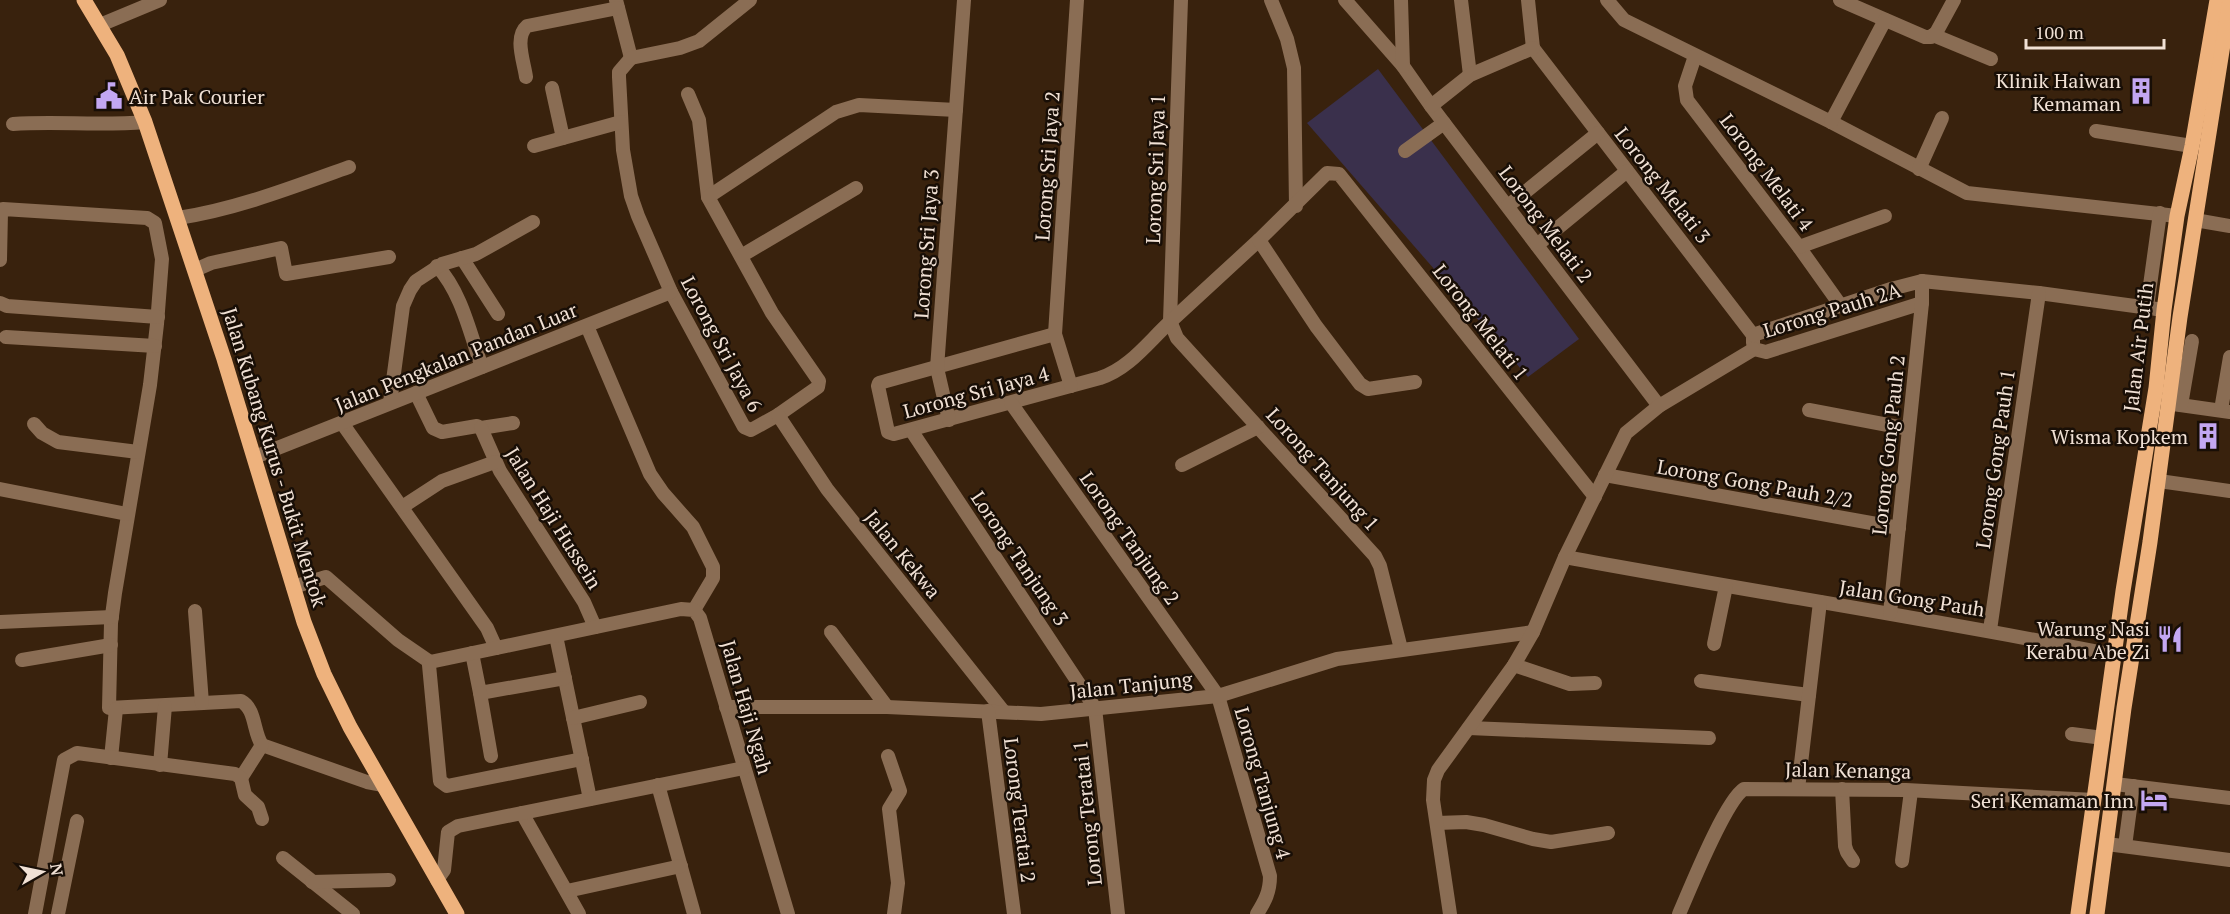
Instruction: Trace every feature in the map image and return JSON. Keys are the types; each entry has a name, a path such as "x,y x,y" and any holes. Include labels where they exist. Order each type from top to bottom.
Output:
{"main road":[{"name":"Jalan Air Putih","path":"2087,913 2094,800 2123,591 2156,388 2177,216 2192,146 2217,0"},
{"name":"Jalan Air Putih","path":"2087,913 2107,844 2124,708 2158,487 2175,404 2180,317 2195,220 2225,62 2230,0"},
{"name":"Jalan Kubang Kurus - Bukit Mentok","path":"92,13 117,55 145,123 255,457 304,622 324,674 457,914"},
{"path":"2156,388 2161,389 2165,385 2172,338 2180,317"},
{"path":"2123,591 2146,490 2152,486 2158,487"}],"street":[{"path":"92,13 159,0"},
{"path":"526,77 520,40 523,29 527,26 617,4 631,58 680,48 699,41 750,0"},
{"name":"Lorong Sri Jaya 3","path":"948,420 937,368 964,0"},
{"name":"Lorong Sri Jaya 2","path":"1055,334 1077,0"},
{"name":"Lorong Sri Jaya 1","path":"1177,338 1170,321 1181,0"},
{"path":"1071,386 1123,368 1170,321 1296,206 1294,68 1287,39 1271,0"},
{"name":"Lorong Melati 2","path":"1345,0 1403,66 1659,406"},
{"path":"1401,0 1403,66"},
{"path":"1461,0 1470,75"},
{"path":"1431,106 1470,75 1533,48 1528,0"},
{"path":"1607,0 1624,20 1831,122 1959,190 1974,195 2177,216"},
{"path":"1840,0 1925,37 1934,35 1991,58"},
{"path":"1934,35 1953,0"},
{"path":"1831,122 1885,20"},
{"name":"Lorong Melati 3","path":"1533,48 1754,342"},
{"name":"Lorong Melati 4","path":"1695,56 1685,86 1687,100 1841,306"},
{"name":"Lorong Sri Jaya 6","path":"631,58 619,72 624,161 631,196 646,238 671,292 744,427 751,430 778,415 818,387 819,381 782,328 708,197 699,120 688,94"},
{"path":"552,88 563,138"},
{"path":"708,197 836,112 846,108 859,105 956,110"},
{"path":"1919,169 1942,118"},
{"path":"13,124 57,121 95,125 145,123"},
{"path":"534,146 621,122"},
{"path":"1405,151 1444,123"},
{"path":"2096,131 2192,146"},
{"path":"1508,206 1598,133"},
{"path":"155,223 176,213 222,210 349,167"},
{"path":"1537,245 1627,171"},
{"name":"Lorong Melati 1","path":"1296,206 1327,173 1336,173 1595,497"},
{"path":"741,256 855,188"},
{"path":"0,260 3,208 147,218 155,223 162,259 158,317 112,617 108,707 116,709 234,700 246,704 262,745"},
{"path":"2147,307 2160,213"},
{"path":"1799,247 1885,216"},
{"path":"2195,220 2230,226"},
{"path":"390,403 403,306 416,282 437,267 476,254 533,222"},
{"path":"1259,240 1316,326 1360,384 1368,389 1415,382"},
{"path":"195,270 211,263 280,248 286,274 389,257"},
{"path":"462,258 498,314"},
{"path":"437,267 457,297 482,367"},
{"path":"1450,914 1433,800 1434,780 1444,759 1514,665 1533,632 1565,557 1626,433 1659,406 1754,342 1841,306 1922,281 2039,293 2164,310"},
{"name":"Lorong Gong Pauh 2","path":"1890,613 1922,303 1922,281"},
{"name":"Jalan Pengkalan Pandan Luar","path":"255,457 671,292"},
{"name":"Lorong Gong Pauh 1","path":"1990,630 2039,293"},
{"path":"0,303 7,306 158,317"},
{"name":"Lorong Pauh 2A","path":"1754,342 1766,352 1922,303"},
{"path":"290,577 326,578 398,640 430,662 472,652 493,641 556,636 592,619 686,608 700,600 714,575 713,567 693,526 663,494 650,474 587,326"},
{"path":"937,368 1055,334"},
{"name":"Lorong Sri Jaya 4","path":"937,368 879,383 890,434 1071,386 1055,334"},
{"path":"6,337 76,339 155,346"},
{"name":"Lorong Tanjung 1","path":"1177,338 1375,556 1380,566 1401,649"},
{"path":"2192,341 2175,404 2226,411 2230,357"},
{"path":"416,393 433,428 437,431 513,423"},
{"name":"Lorong Tanjung 2","path":"1011,403 1218,696"},
{"path":"1809,410 1909,429"},
{"name":"Jalan Kekwa","path":"778,415 827,489 1004,712"},
{"path":"342,423 493,641"},
{"path":"33,424 42,433 58,442 138,452"},
{"path":"1182,465 1258,427"},
{"name":"Jalan Haji Hussein","path":"481,428 495,462 592,619"},
{"name":"Lorong Tanjung 3","path":"911,430 1095,708"},
{"path":"402,507 431,486 495,462"},
{"name":"Lorong Gong Pauh 2/2","path":"1605,475 1899,528"},
{"path":"2158,487 2230,491"},
{"path":"0,489 127,514"},
{"name":"Jalan Gong Pauh","path":"1565,557 1703,583 1990,630 2114,655"},
{"path":"1714,644 1726,586"},
{"name":"Jalan Haji Ngah","path":"700,600 700,618 788,914"},
{"path":"1798,789 1820,602"},
{"path":"195,611 202,703"},
{"path":"0,622 112,617"},
{"path":"831,632 887,707"},
{"name":"Jalan Tanjung","path":"726,707 887,707 1041,714 1218,696 1319,663 1401,649 1533,632"},
{"path":"556,636 591,799"},
{"path":"22,660 111,645"},
{"path":"472,652 491,756"},
{"path":"430,662 440,781 443,785 582,759"},
{"path":"1514,665 1570,684 1595,682"},
{"path":"480,693 565,678"},
{"path":"1701,681 1809,695"},
{"name":"Lorong Tanjung 4","path":"1218,696 1270,876 1267,898 1257,914"},
{"path":"573,718 640,702"},
{"path":"160,765 165,706"},
{"name":"Lorong Teratai 1","path":"1095,708 1118,914"},
{"path":"111,758 116,709"},
{"name":"Lorong Teratai 2","path":"988,711 1014,914"},
{"path":"1469,728 1709,738"},
{"path":"2072,734 2103,738"},
{"path":"262,745 367,782 383,784"},
{"path":"241,778 262,745"},
{"path":"35,914 64,760 70,755 77,753 235,774 241,778 245,795 258,807 262,819"},
{"path":"888,756 900,791 889,809 898,883 894,914"},
{"path":"437,880 444,870 448,832 458,826 744,768"},
{"path":"2115,784 2230,798"},
{"path":"658,785 694,914"},
{"path":"2125,846 2133,786"},
{"name":"Jalan Kenanga","path":"1678,914 1717,830 1740,792 1750,788 1911,790 2094,800"},
{"path":"1842,789 1845,846 1846,852 1853,861"},
{"path":"1902,861 1911,790"},
{"path":"522,813 579,914"},
{"path":"58,914 77,821"},
{"path":"1437,823 1466,822 1533,840 1551,842 1608,833"},
{"path":"2107,844 2230,860"},
{"path":"284,858 353,914"},
{"path":"567,891 681,866"},
{"path":"42,878 65,882"},
{"path":"312,882 389,880"}],"shaded area":[{"path":"1378,69 1579,339 1528,377 1307,123"}],"place":[{"name":"Klinik Haiwan Kemaman","path":"2141,91"},
{"name":"Air Pak Courier","path":"109,96"},
{"name":"Wisma Kopkem","path":"2208,436"},
{"name":"Warung Nasi Kerabu Abe Zi","path":"2170,639"},
{"name":"Seri Kemaman Inn","path":"2154,800"}]}
